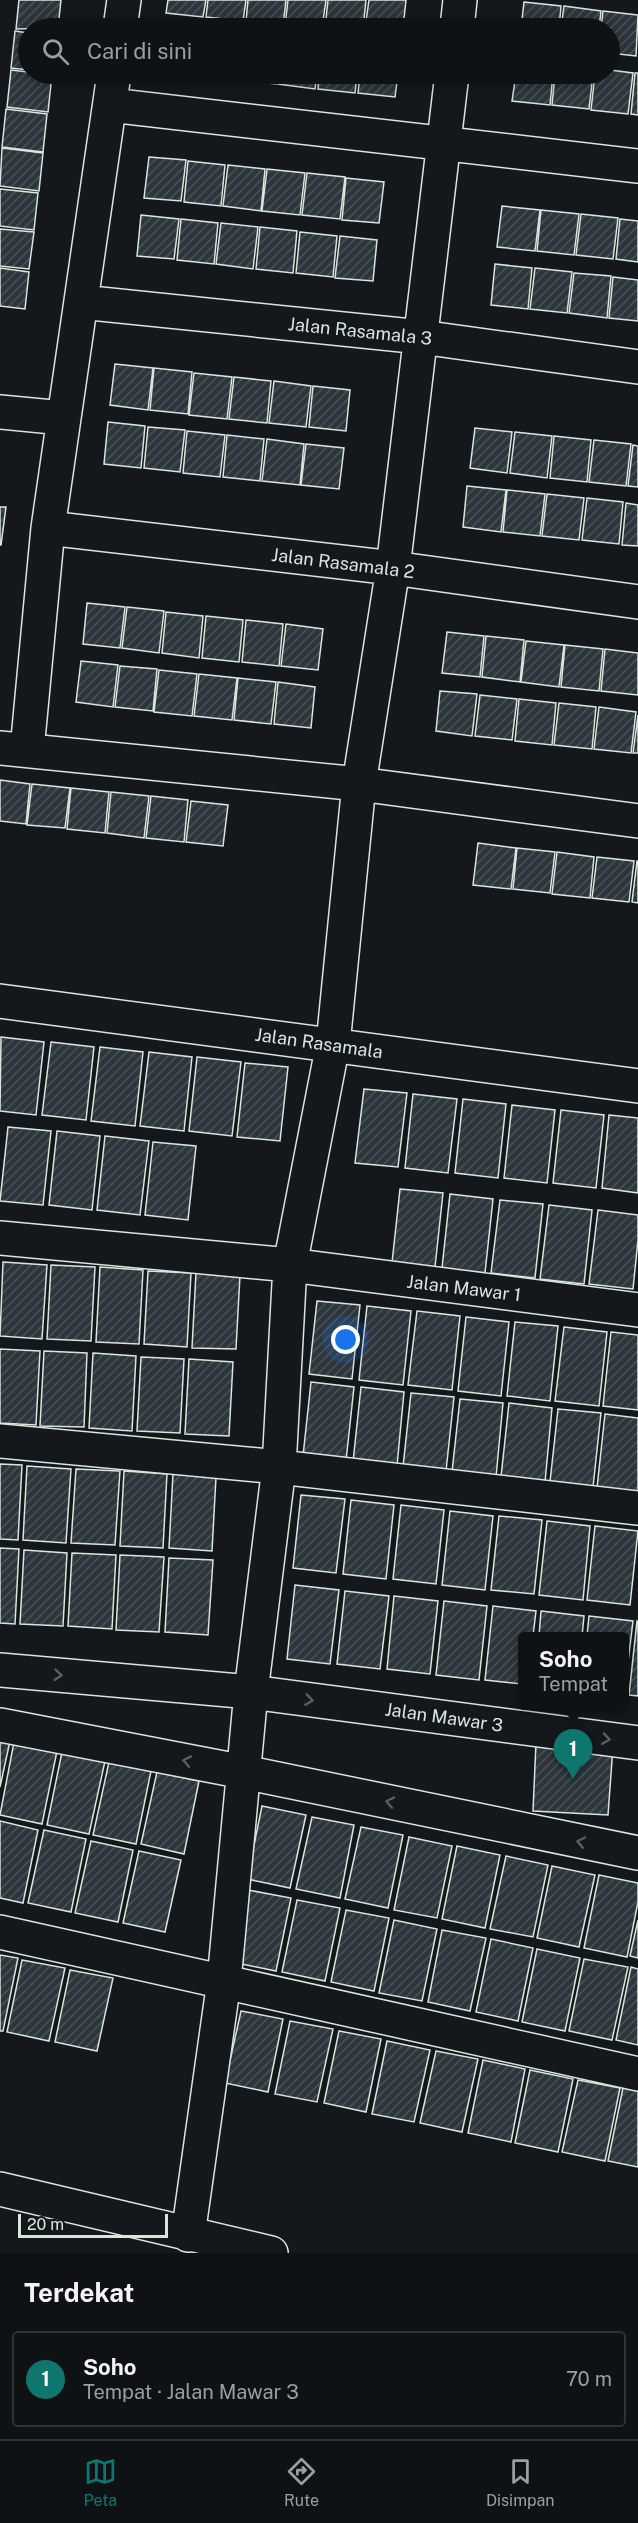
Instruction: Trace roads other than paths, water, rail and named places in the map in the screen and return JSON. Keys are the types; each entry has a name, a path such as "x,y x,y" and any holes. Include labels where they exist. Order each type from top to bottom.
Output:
{"street":[{"path":"121,18 124,0"},
{"path":"458,18 460,0"},
{"path":"189,2235 224,1981 251,1692 279,1467 290,1265 333,1044 359,784 393,568 451,84"},
{"path":"638,166 445,143 112,89 14,749 359,784 638,821"},
{"name":"Jalan Rasamala 3","path":"81,302 421,337 638,367"},
{"path":"0,412 63,418"},
{"name":"Jalan Rasamala 2","path":"48,528 393,568 638,602"},
{"name":"Jalan Rasamala","path":"0,1001 638,1086"},
{"name":"Jalan Mawar 1","path":"0,1238 290,1265 638,1310"},
{"path":"0,1442 279,1467 638,1508"},
{"name":"Jalan Mawar 3","path":"0,1670 251,1692 638,1743"},
{"path":"0,1725 244,1772 638,1853"},
{"path":"0,1932 638,2074"},
{"path":"0,2189 271,2253"}],"place":[{"name":"Soho","path":"573,1779"}]}
